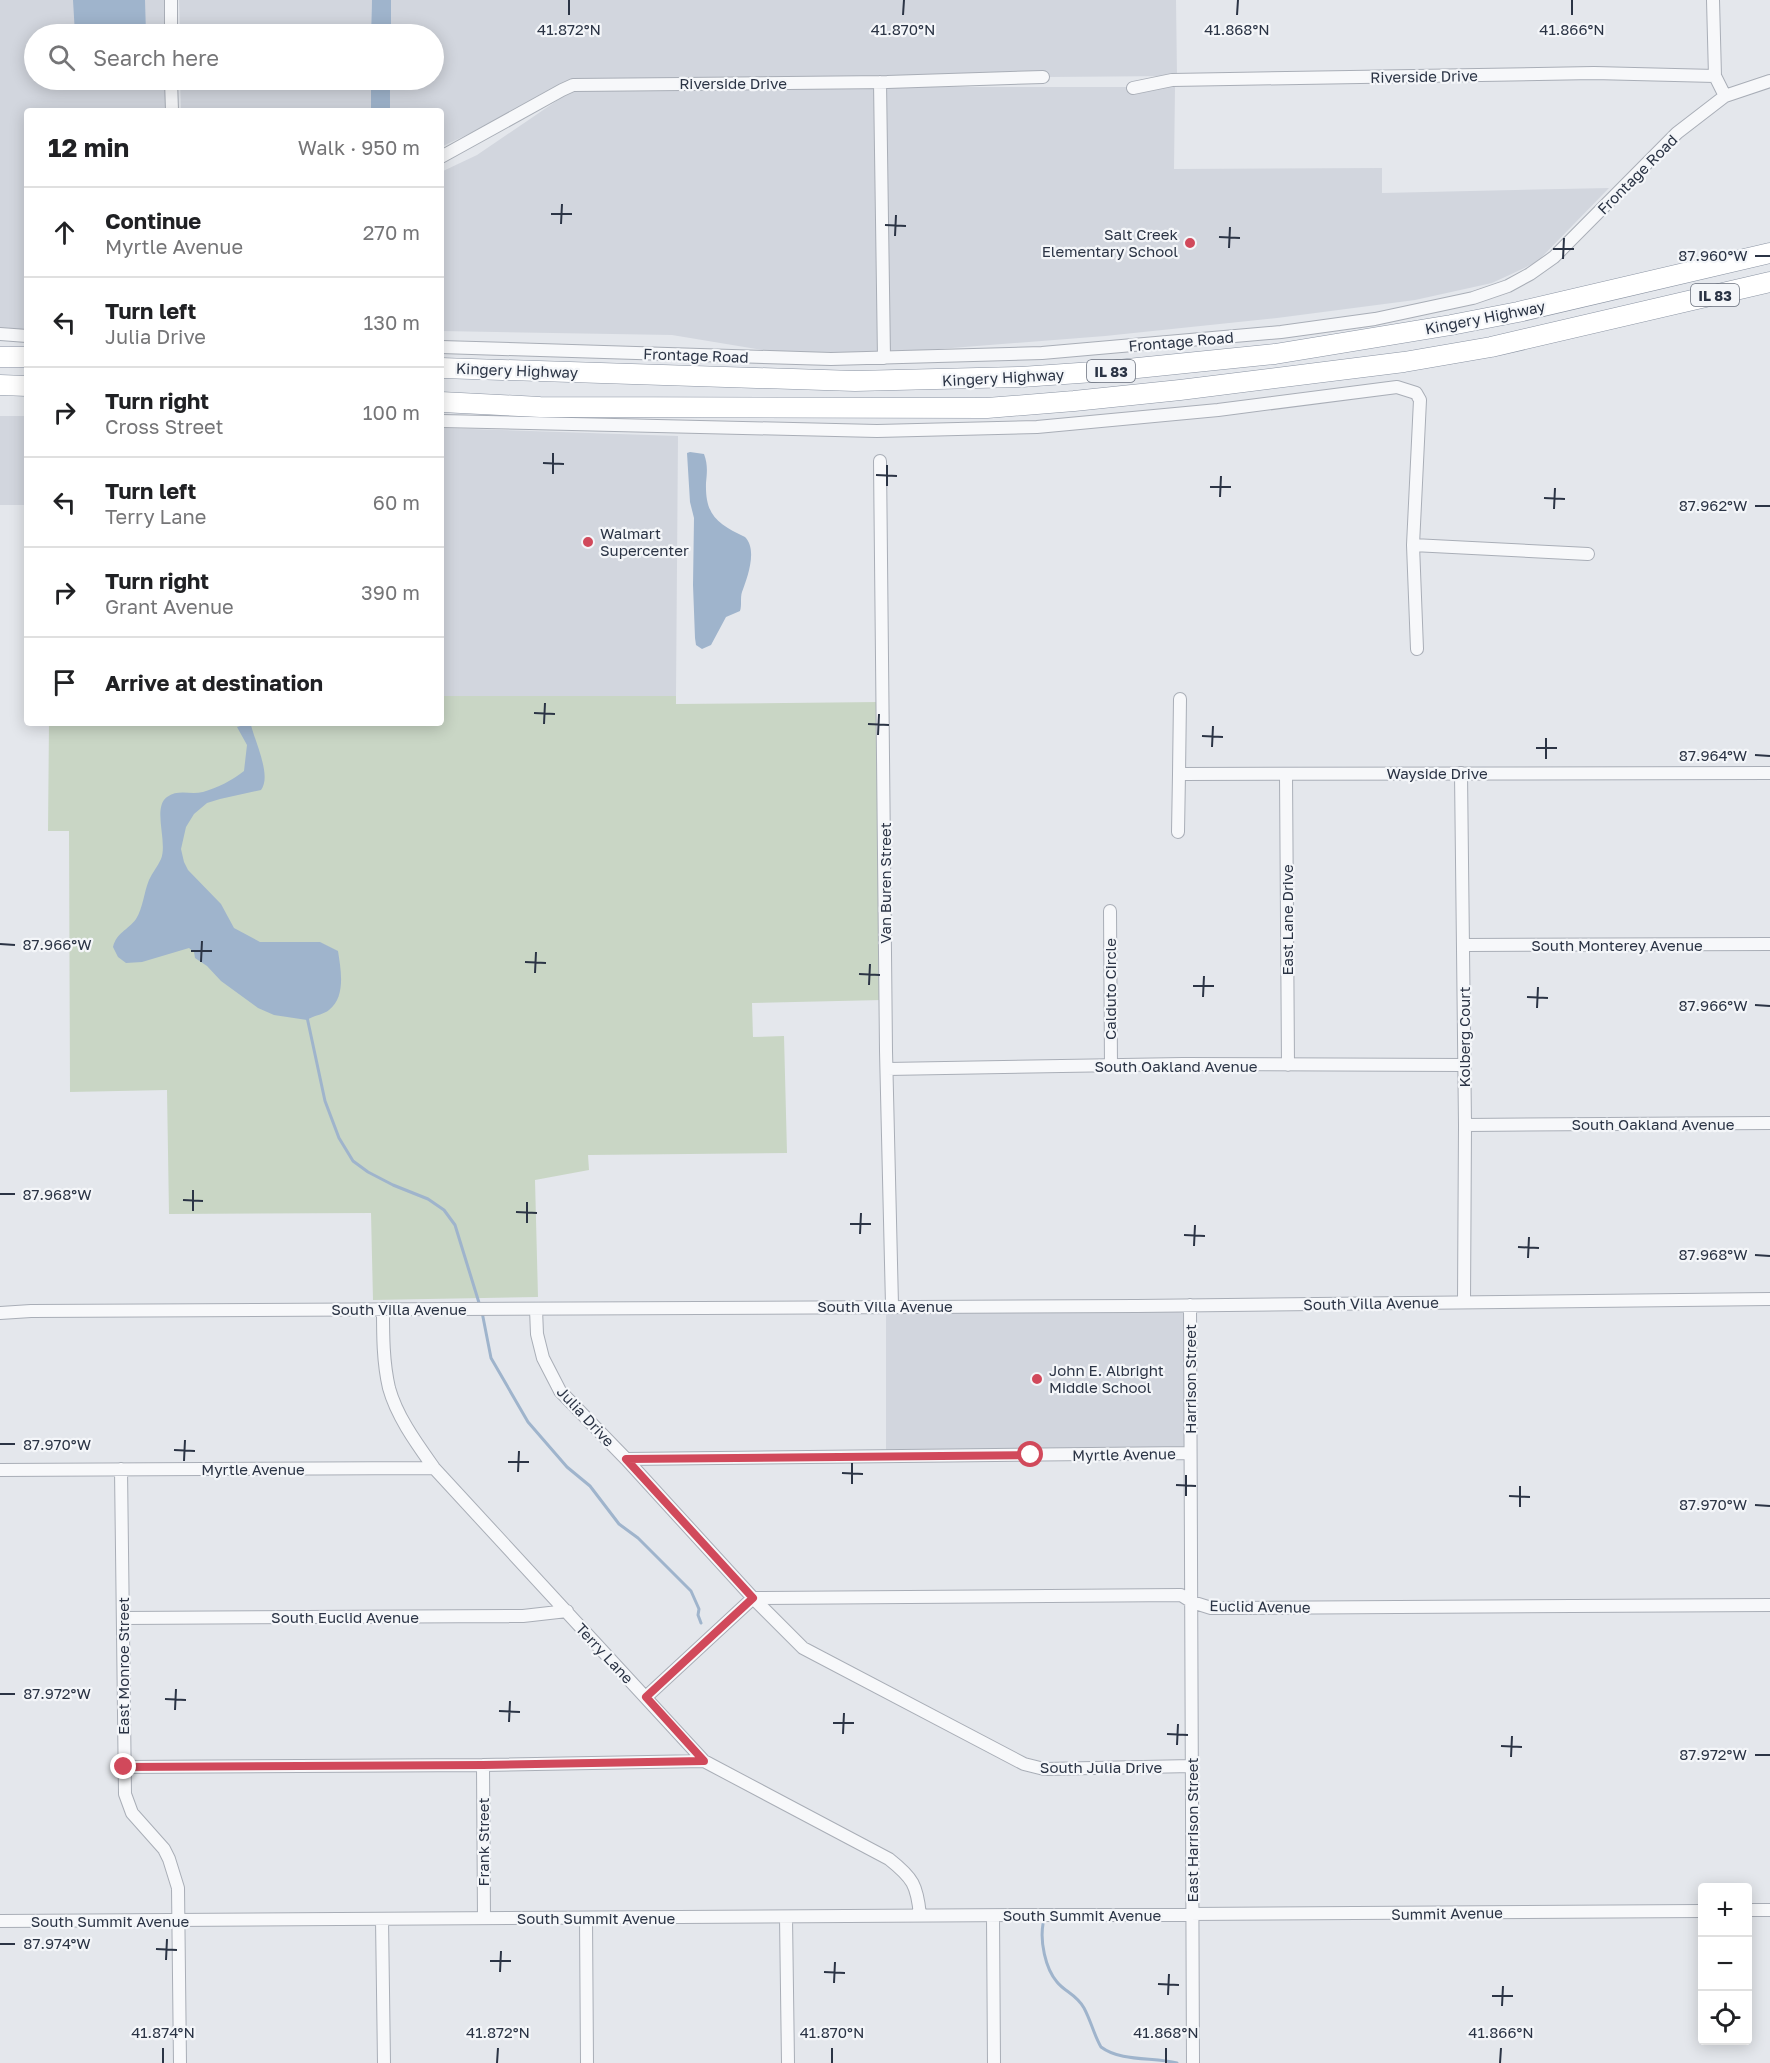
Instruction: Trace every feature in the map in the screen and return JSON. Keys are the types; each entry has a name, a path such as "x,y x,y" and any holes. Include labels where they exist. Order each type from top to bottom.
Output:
{"highway":[{"name":"Kingery Highway","path":"444,368 855,381 1021,377 1108,371 1275,354 1451,325 1518,312 1770,253"},
{"name":"Kingery Highway","path":"444,402 540,407 987,408 1063,402 1404,362 1491,346 1770,282"},
{"path":"1660,309 1770,289"},
{"path":"0,357 24,357"},
{"path":"0,385 24,386"}],"street":[{"path":"171,0 171,24"},
{"path":"1713,0 1715,76 1725,96"},
{"name":"Riverside Drive","path":"1133,88 1172,80 1593,73 1715,76"},
{"name":"Riverside Drive","path":"444,155 573,86 880,82 1043,77"},
{"name":"Frontage Road","path":"444,347 831,359 884,358 1042,353 1281,332 1375,319 1473,298 1530,274 1554,256 1677,133 1725,96 1770,81"},
{"path":"880,82 884,358"},
{"path":"171,90 172,108"},
{"path":"0,334 24,336"},
{"path":"444,421 877,431 1037,427 1218,410 1397,387 1416,393 1420,400 1413,545 1417,649"},
{"name":"Van Buren Street","path":"880,461 892,1305"},
{"path":"1413,545 1588,554"},
{"path":"1178,832 1180,699"},
{"name":"Wayside Drive","path":"1179,774 1770,772"},
{"name":"Kolberg Court","path":"1461,773 1465,1125 1464,1302"},
{"name":"East Lane Drive","path":"1286,774 1288,1065"},
{"name":"Calduto Circle","path":"1110,911 1111,1066"},
{"name":"South Monterey Avenue","path":"1463,945 1770,944"},
{"name":"South Oakland Avenue","path":"887,1069 1183,1064 1464,1065"},
{"name":"South Oakland Avenue","path":"1465,1125 1770,1123"},
{"name":"South Villa Avenue","path":"0,1314 31,1311 1190,1305 1770,1299"},
{"name":"Harrison Street","path":"1190,1305 1190,1453"},
{"name":"Terry Lane","path":"383,1309 384,1358 390,1389 412,1438 434,1468 704,1761 890,1859 903,1869 918,1890 920,1915"},
{"name":"Julia Drive","path":"536,1309 537,1334 543,1358 560,1391 626,1459 753,1598 803,1648 916,1708"},
{"name":"Myrtle Avenue","path":"626,1459 1190,1453"},
{"name":"East Harrison Street","path":"1190,1453 1193,2063"},
{"name":"Myrtle Avenue","path":"0,1470 434,1468"},
{"name":"East Monroe Street","path":"121,1469 124,1767 127,1803 139,1823 164,1849 178,1888 180,2063"},
{"name":"Euclid Avenue","path":"753,1598 1181,1595 1192,1602 1211,1608 1770,1605"},
{"path":"646,1697 753,1598"},
{"name":"South Euclid Avenue","path":"123,1618 523,1616 567,1611"},
{"name":"South Julia Drive","path":"916,1708 1024,1764 1044,1769 1192,1766"},
{"path":"124,1767 704,1761"},
{"name":"Frank Street","path":"483,1765 483,1918"},
{"path":"1752,1910 1770,1910"},
{"name":"Summit Avenue","path":"1192,1915 1698,1911"},
{"name":"South Summit Avenue","path":"0,1921 1192,1915"},
{"path":"993,1916 994,2063"},
{"path":"786,1917 788,2063"},
{"path":"586,1918 587,2063"},
{"path":"382,1919 384,2063"}],"shaded area":[{"path":"0,0 164,0 165,24 24,24 24,90 165,90 165,108 24,108 24,331 0,330"},
{"path":"179,0 372,0 371,24 180,24"},
{"path":"391,0 1176,0 1177,76 571,81 509,115 444,146 444,108 390,108 390,90 444,90 444,24 391,24"},
{"path":"875,87 880,354 775,352 672,335 444,331 444,171 477,155 574,89"},
{"path":"885,87 1175,87 1174,169 1382,168 1382,193 1609,188 1537,262 1492,283 1415,300 1277,318 1105,336 888,353"},
{"path":"180,90 371,90 371,108 181,108"},
{"path":"0,416 24,416 24,505 0,505"},
{"path":"444,428 678,436 676,696 444,696"},
{"name":"John E. Albright Middle School","path":"886,1309 1187,1309 1187,1449 886,1453"}],"green space":[{"path":"444,696 676,696 676,704 879,702 882,1000 752,1003 753,1037 784,1036 787,1153 588,1155 589,1170 535,1180 538,1297 373,1300 371,1213 169,1214 167,1090 70,1092 69,831 48,831 49,726 444,726"}],"water":[{"path":"73,0 145,0 146,24 74,24"},
{"path":"372,0 391,0 391,24 371,24"},
{"path":"371,90 390,90 390,108 371,108"},
{"path":"687,453 704,454 707,469 706,494 715,518 727,528 745,537 751,549 750,564 741,594 740,611 726,617 711,645 702,649 696,645 695,638 694,518 690,502"},
{"path":"251,726 264,768 264,784 261,790 207,803 194,814 186,827 181,849 184,862 188,870 221,904 234,928 260,942 320,942 338,951 341,983 338,998 329,1010 307,1020 274,1015 258,1008 221,981 207,966 195,958 194,952 189,948 142,962 126,963 118,957 113,947 120,935 136,919 149,880 161,859 163,844 160,817 163,802 175,793 198,793 214,788 244,771 247,745 237,727"}],"waterway":[{"path":"307,1017 325,1101 339,1138 353,1161 368,1172 428,1199 444,1210 455,1225 480,1306"},
{"path":"482,1312 491,1358 528,1422 567,1467 590,1486 619,1524 638,1538 691,1591 699,1609 698,1615 701,1623"},
{"path":"1043,1924 1043,1946 1049,1969 1060,1985 1081,2003 1101,2047 1118,2055 1177,2063"}],"place":[{"name":"Salt Creek Elementary School","path":"1190,243"},
{"name":"Walmart Supercenter","path":"588,542"},
{"name":"John E. Albright Middle School","path":"1037,1379"}],"route":[{"path":"124,1767 704,1761 646,1697 753,1598 626,1459 1031,1455"}]}
